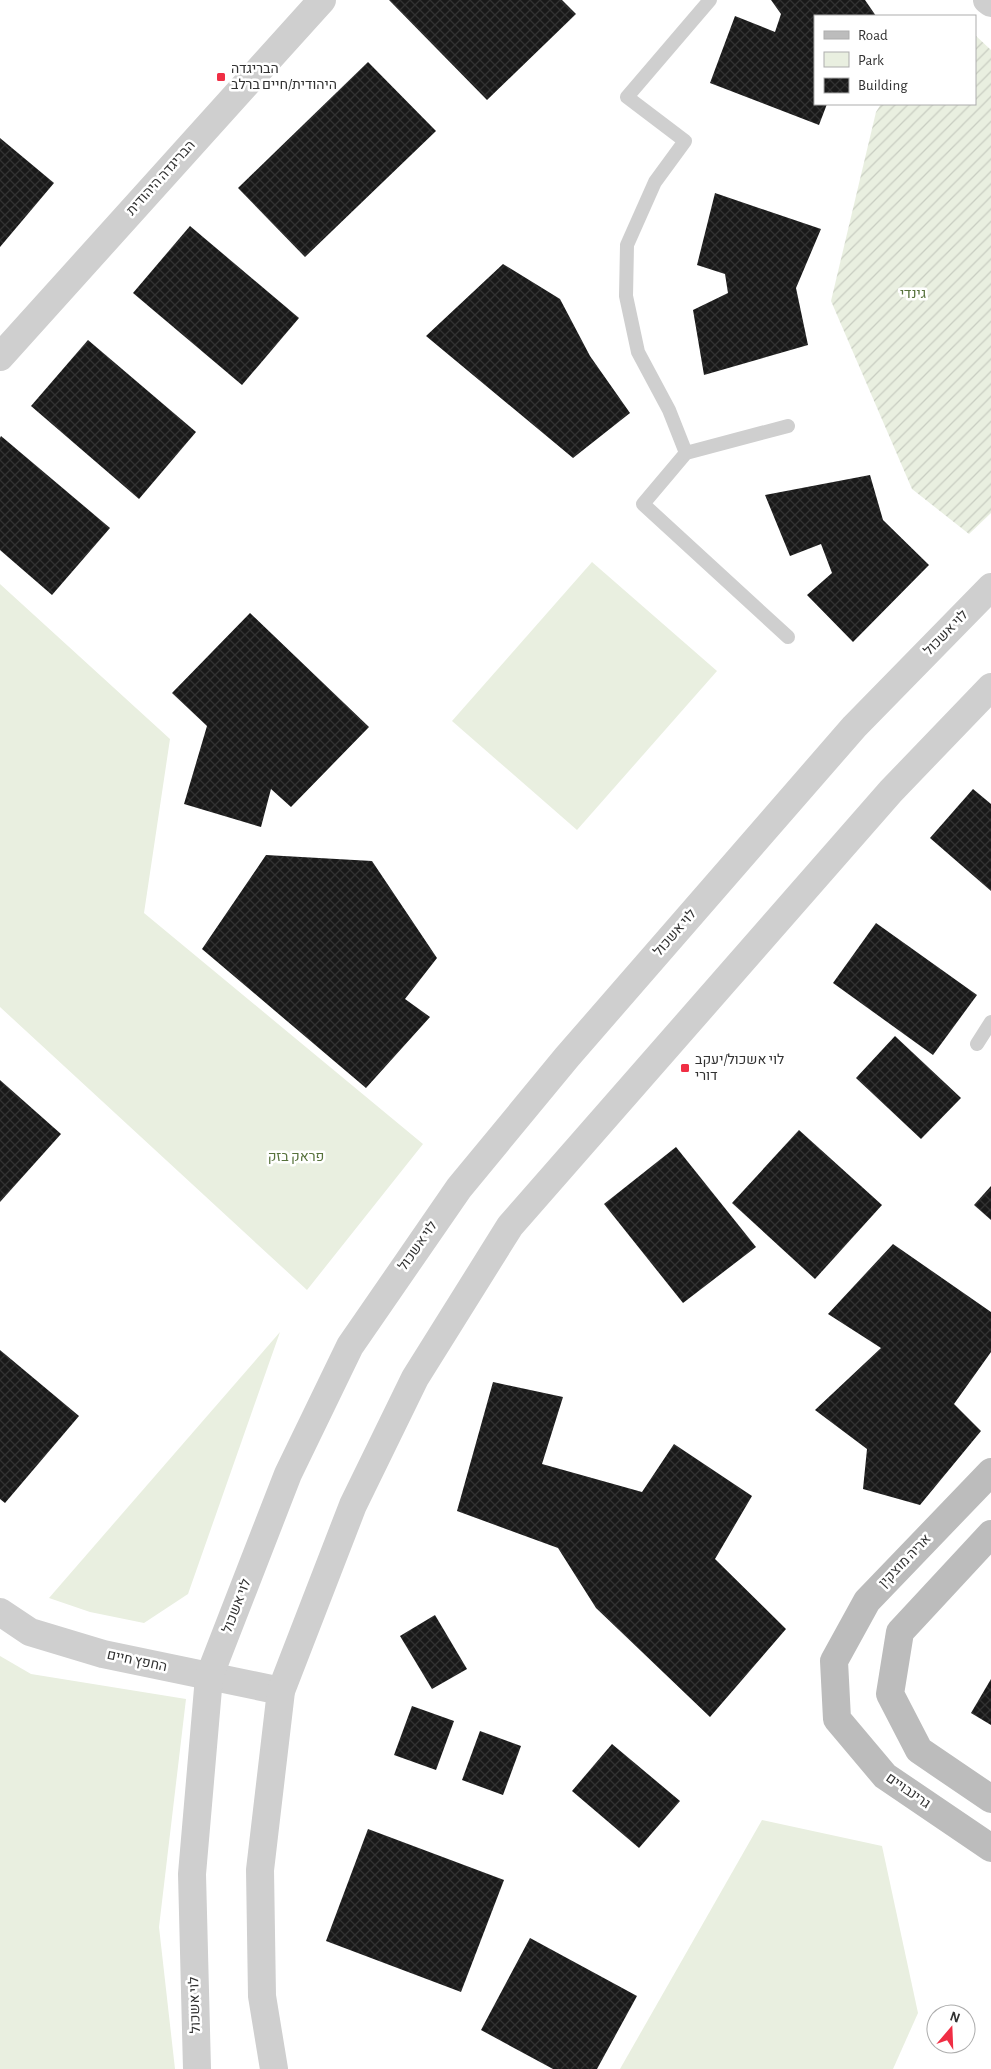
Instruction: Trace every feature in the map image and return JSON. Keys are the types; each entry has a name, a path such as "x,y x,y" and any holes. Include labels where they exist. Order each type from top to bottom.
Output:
{"street":[{"name":"הבריגדה היהודית","path":"2,351 322,0"},
{"path":"987,0 991,3"},
{"name":"לוי אשכול","path":"197,2069 192,1874 209,1677 288,1474 350,1346 459,1188 567,1057 854,727 991,587"},
{"path":"274,2069 262,1996 260,1870 281,1691 353,1505 415,1378 510,1226 891,791 991,687"},
{"name":"אריה מוצקין","path":"834,1661 867,1600 991,1472"},
{"path":"991,1534 900,1632 890,1694 919,1750 991,1799"},
{"name":"החפץ חיים","path":"0,1612 30,1632 103,1654 281,1691"},
{"name":"גרינבויים","path":"834,1661 837,1719 885,1776 991,1848"}],"lane":[{"path":"686,453 669,410 638,352 626,296 627,245 655,182 685,141 627,97 710,0"},
{"path":"788,426 686,453 643,504 788,637"},
{"path":"977,1044 991,1022"}],"green space":[{"name":"גינדי","path":"976,36 991,50 991,513 969,534 912,489 831,301 876,112 880,105 976,105"},
{"path":"592,562 717,671 577,830 452,721"},
{"name":"פראק בזק","path":"0,584 170,739 144,913 423,1144 307,1290 0,1007"},
{"path":"280,1332 188,1594 144,1623 90,1612 49,1598"},
{"path":"0,1656 31,1674 186,1699 159,1927 175,2069 0,2069"},
{"path":"762,1820 882,1846 918,2013 893,2069 620,2069"}],"building":[{"path":"389,0 562,0 576,14 487,100"},
{"path":"771,0 865,0 875,15 814,15 814,105 827,105 819,125 710,83 735,16 775,32 781,14"},
{"path":"368,62 436,131 305,257 238,188"},
{"path":"0,138 54,183 0,247"},
{"path":"715,193 821,229 796,288 808,345 704,375 693,310 728,293 725,274 697,265"},
{"path":"190,226 299,318 242,385 133,293"},
{"path":"503,264 560,299 590,356 630,413 573,458 426,336"},
{"path":"88,340 196,432 139,499 31,406"},
{"path":"1,436 110,528 52,595 0,550"},
{"path":"870,475 883,520 929,565 853,642 807,595 832,573 821,544 790,556 765,495"},
{"path":"250,613 369,727 291,807 271,789 261,827 184,804 207,726 172,693"},
{"path":"973,789 991,804 991,891 930,838"},
{"path":"266,855 372,861 437,958 405,999 430,1017 366,1088 202,949"},
{"path":"876,923 977,995 933,1055 833,983"},
{"path":"895,1036 961,1098 921,1139 856,1078"},
{"path":"0,1080 61,1134 0,1202"},
{"path":"799,1130 882,1205 815,1279 732,1203"},
{"path":"676,1147 756,1247 683,1303 604,1204"},
{"path":"991,1186 991,1220 974,1205"},
{"path":"893,1244 991,1312 991,1352 954,1404 981,1431 920,1505 863,1489 867,1449 815,1410 881,1348 828,1314"},
{"path":"0,1350 79,1416 5,1503 0,1499"},
{"path":"493,1382 563,1397 542,1464 642,1492 674,1444 752,1496 715,1559 786,1629 710,1717 596,1608 558,1548 457,1511"},
{"path":"435,1615 467,1669 432,1689 400,1636"},
{"path":"991,1679 991,1725 971,1713"},
{"path":"412,1706 454,1721 436,1770 394,1755"},
{"path":"480,1731 521,1746 503,1795 462,1780"},
{"path":"612,1744 680,1801 639,1848 572,1791"},
{"path":"368,1829 504,1880 461,1992 326,1941"},
{"path":"530,1938 637,1996 597,2069 553,2069 481,2030"}],"place":[{"name":"הבריגדה היהודית/חיים ברלב","path":"221,77"},
{"name":"לוי אשכול/יעקב דורי","path":"685,1068"}]}
